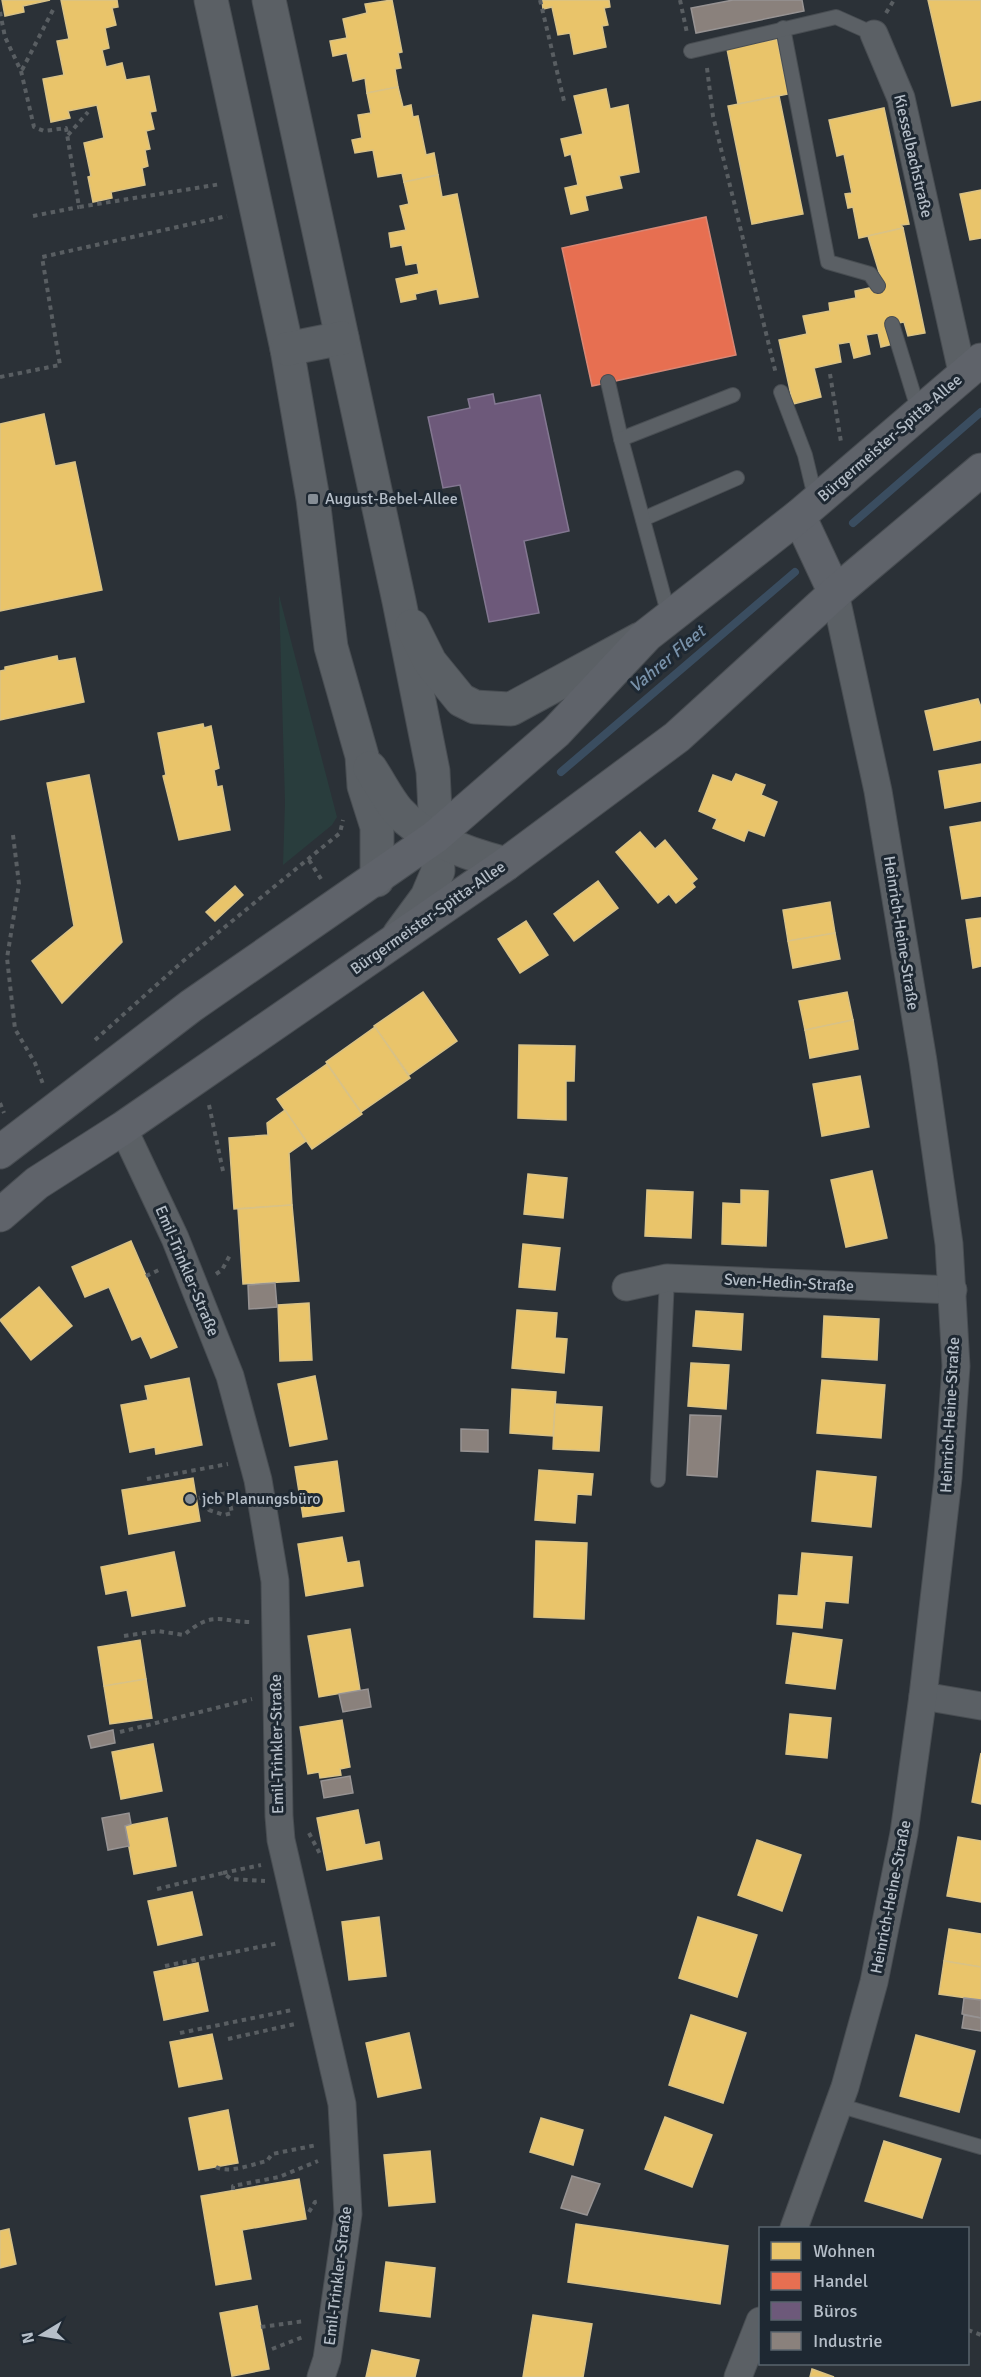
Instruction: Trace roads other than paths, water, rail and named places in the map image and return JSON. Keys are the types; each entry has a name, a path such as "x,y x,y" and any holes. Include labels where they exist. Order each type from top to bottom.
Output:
{"main road":[{"name":"Bürgermeister-Spitta-Allee","path":"0,1152 191,1006 377,880 435,837 556,732 658,626 808,509 972,368"},
{"name":"Bürgermeister-Spitta-Allee","path":"0,1215 37,1183 123,1128 506,864 677,737 835,593 981,470"},
{"path":"808,509 835,593"}],"street":[{"path":"211,0 239,197 287,349 314,499 331,647 362,756 364,786 377,827 377,880"},
{"path":"268,0 399,601 433,771 438,871 428,897 395,941"},
{"name":"Kiesselbachstraße","path":"874,34 901,98 972,368"},
{"path":"287,349 342,338"},
{"name":"Heinrich-Heine-Straße","path":"795,2227 838,2105 877,1971 904,1833 923,1696 948,1478 956,1366 950,1244 926,1084 884,826 835,593"},
{"path":"399,601 430,662 461,700 475,707 511,709 658,626"},
{"path":"362,756 399,811 435,837 466,854 506,864"},
{"name":"Emil-Trinkler-Straße","path":"123,1128 176,1238 230,1376 259,1486 274,1581 279,1816 287,1868 342,2103 348,2214 327,2359 321,2377"},
{"name":"Sven-Hedin-Straße","path":"626,1287 667,1278 953,1290"},
{"path":"923,1696 981,1706"},
{"path":"738,2377 759,2324"}],"lane":[{"name":"Kiesselbachstraße","path":"691,51 836,16 874,34"},
{"path":"783,28 828,262 870,274 878,286"},
{"path":"892,324 919,414"},
{"path":"608,382 643,519 658,626"},
{"path":"781,392 805,455 808,509"},
{"path":"621,439 733,395"},
{"path":"643,519 736,478"},
{"path":"658,1480 667,1278"},
{"path":"838,2105 981,2147"}],"waterway":[{"name":"Vahrer Fleet","path":"853,523 981,412"},
{"name":"Vahrer Fleet","path":"561,772 795,572"}],"place":[{"name":"August-Bebel-Allee","path":"313,499"},
{"name":"jcb Planungsbüro","path":"190,1499"}]}
